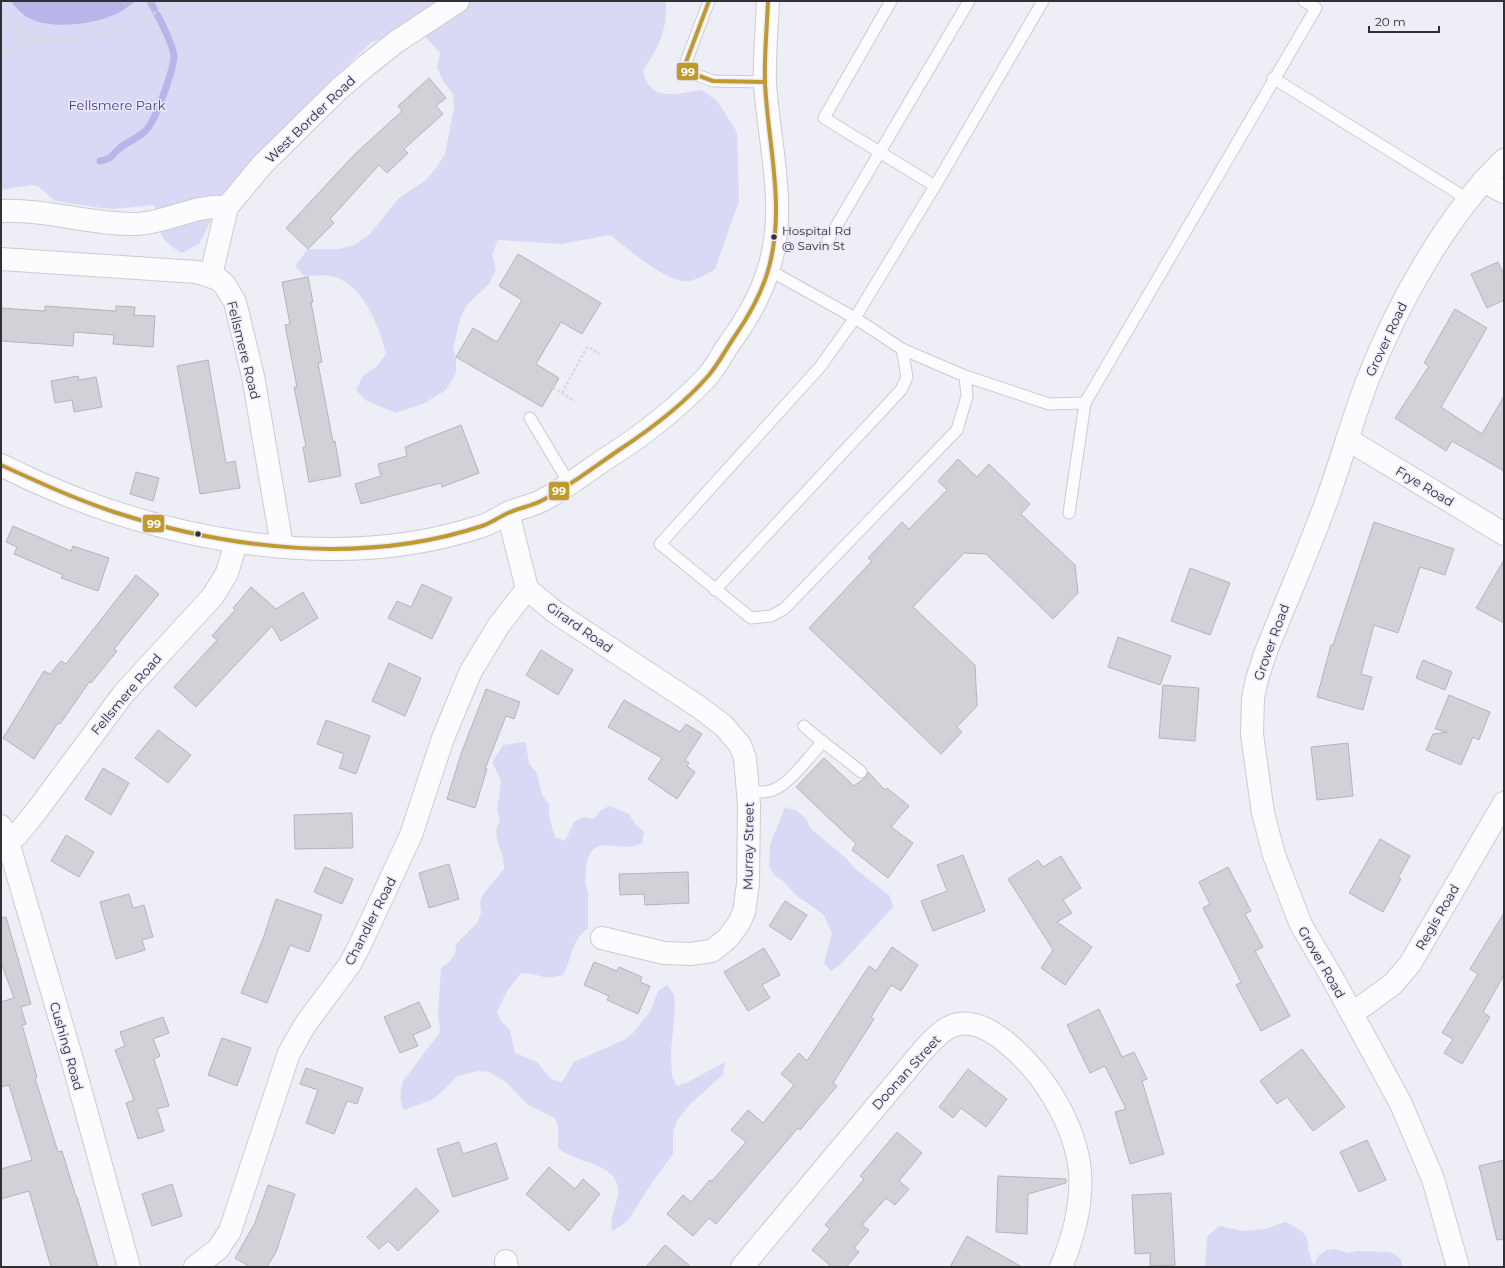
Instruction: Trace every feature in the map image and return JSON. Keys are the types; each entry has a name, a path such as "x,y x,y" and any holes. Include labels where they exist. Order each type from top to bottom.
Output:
{"street":[{"name":"West Border Road","path":"212,275 227,207 262,165 338,90 396,42 458,1"},
{"path":"1,465 61,492 101,507 188,532 236,542 282,546 348,549 393,546 457,533 486,525 508,513 542,500 638,438 707,378 744,323 760,294 769,270 778,229 778,189 765,82 768,1"},
{"name":"Grover Road","path":"1456,1261 1433,1179 1401,1104 1301,925 1291,902 1264,820 1252,734 1253,698 1257,679 1328,496 1367,381 1391,325 1410,288 1469,200 1483,181 1504,160"},
{"path":"1483,181 1504,192"},
{"path":"1,211 28,210 82,220 139,224 208,207 227,207"},
{"path":"1,259 197,272 212,275"},
{"name":"Fellsmere Road","path":"212,275 224,284 235,302 253,376 282,546"},
{"name":"Frye Road","path":"1347,438 1504,534"},
{"path":"508,513 527,589"},
{"name":"Fellsmere Road","path":"5,834 17,834 38,809 124,693 213,596 227,573 236,542"},
{"name":"Girard Road","path":"527,589 555,612 699,707"},
{"name":"Chandler Road","path":"195,1267 218,1249 230,1231 289,1053 305,1025 350,964 360,945 411,835 443,738 471,671 499,625 527,589"},
{"name":"Murray Street","path":"602,938 664,953 690,954 712,950 728,938 739,922 746,901 750,868 747,766 740,745 724,726 699,707"},
{"name":"Regis Road","path":"1352,1014 1393,984 1408,967 1504,803"},
{"name":"Cushing Road","path":"5,834 8,866 73,1063 129,1267"},
{"name":"Doonan Street","path":"742,1267 925,1048 942,1032 960,1024 971,1024 981,1027 996,1034 1014,1049 1044,1083 1053,1096 1070,1132 1079,1165 1079,1207 1071,1241 1061,1267"}],"lane":[{"path":"708,1 683,70 713,80 765,82"},
{"path":"891,1 824,118 935,186"},
{"path":"828,240 969,1"},
{"path":"965,376 967,396 957,430 784,609 771,616 750,618 660,544 820,366 855,318 935,186 1043,1"},
{"path":"1068,513 1085,403 1273,78 1316,8 1304,1"},
{"path":"1273,78 1469,200"},
{"path":"769,270 855,318 902,349 965,376 1049,404 1085,403"},
{"path":"715,590 901,390 907,377 902,349"},
{"path":"530,418 569,483"},
{"path":"804,726 822,743 842,756 861,772"},
{"path":"748,792 765,792 777,789 790,778 822,743"}],"path":[{"path":"1,12 18,29 39,39 51,41 85,39 119,30 176,1"},
{"path":"1,53 39,39"},
{"path":"562,393 587,347 600,354"},
{"path":"553,388 575,401"}],"green space":[{"name":"Fellsmere Park","path":"1,1 666,1 664,29 654,53 643,70 646,81 651,88 665,94 702,90 717,101 737,132 739,201 715,269 703,276 689,281 681,281 672,278 653,268 610,235 561,244 498,240 492,255 496,270 489,284 467,305 460,319 453,349 456,357 456,373 446,390 425,403 396,413 367,401 356,390 363,376 376,367 386,354 380,333 370,310 348,283 330,276 322,275 305,277 295,266 308,249 339,249 354,245 369,235 399,198 426,180 445,154 454,108 453,94 444,82 437,68 440,53 417,28 372,42 314,97 262,165 218,206 200,243 182,253 167,242 163,237 154,205 114,209 101,208 54,200 39,187 32,185 1,190"},
{"path":"526,742 529,764 537,773 542,795 549,804 549,816 555,837 565,841 574,822 583,817 594,819 600,811 609,806 629,814 635,824 644,832 642,843 631,847 601,845 592,850 587,860 585,882 588,894 588,928 582,933 575,944 563,975 546,977 521,973 507,991 497,1012 502,1022 510,1030 515,1053 537,1062 551,1079 562,1082 574,1062 624,1040 632,1034 651,1010 658,991 667,985 674,995 675,1006 671,1054 672,1076 677,1086 688,1082 725,1062 723,1075 690,1104 677,1121 673,1131 673,1154 653,1181 629,1219 612,1231 611,1225 618,1194 616,1180 603,1168 566,1153 558,1148 558,1128 555,1118 527,1104 506,1082 489,1072 478,1071 458,1076 434,1099 404,1110 402,1106 401,1092 403,1081 440,1032 438,1011 441,968 449,962 455,954 456,944 478,922 481,912 480,902 484,893 504,869 503,858 497,840 496,830 500,821 497,811 501,780 492,762 503,745"},
{"path":"785,807 797,811 806,819 811,829 847,859 854,868 890,896 893,907 840,965 831,971 824,963 832,933 823,914 797,896 783,881 774,875 769,866 770,845"},
{"path":"1285,1222 1295,1227 1306,1236 1310,1257 1314,1265 1318,1256 1326,1250 1336,1249 1347,1253 1357,1251 1390,1252 1400,1258 1403,1267 1205,1267 1207,1237 1219,1226 1244,1231 1265,1229"}],"shaded area":[{"path":"11,1 136,1 120,12 109,17 87,23 63,25 40,22 28,18 20,12"}],"building":[{"path":"429,78 446,98 436,106 443,114 404,149 408,153 387,173 379,165 330,219 334,223 308,249 286,228 355,154 402,111 398,106"},
{"path":"518,254 601,303 582,334 561,322 536,364 559,378 542,407 456,357 473,328 497,342 522,300 499,286"},
{"path":"1498,262 1504,275 1504,300 1487,308 1471,274"},
{"path":"308,277 322,362 318,363 341,476 309,482 303,447 306,447 294,387 297,387 285,325 290,324 282,282"},
{"path":"45,306 116,311 116,306 135,307 134,315 155,316 153,347 113,344 114,335 74,332 73,346 1,341 1,308 45,311"},
{"path":"1455,309 1487,328 1441,407 1482,434 1504,396 1504,471 1452,441 1446,451 1395,418 1429,366 1424,363"},
{"path":"208,360 226,463 235,461 240,488 200,494 177,366"},
{"path":"78,376 79,380 96,377 102,407 74,412 72,400 55,403 51,381"},
{"path":"461,425 479,473 442,487 441,483 361,504 355,484 381,476 378,464 407,456 405,447"},
{"path":"958,459 977,477 989,464 1030,504 1021,514 1075,565 1078,593 1053,619 986,554 964,553 913,607 975,665 977,706 957,727 962,732 941,754 809,628 872,561 868,558 902,522 909,529 947,490 938,481"},
{"path":"136,472 159,478 153,501 130,494"},
{"path":"1374,522 1454,549 1445,575 1420,567 1398,633 1374,625 1361,674 1372,677 1363,710 1317,697 1331,645 1333,645"},
{"path":"13,526 71,551 73,546 109,558 98,591 61,578 63,575 14,554 17,547 6,542"},
{"path":"1504,560 1504,623 1476,608"},
{"path":"1190,568 1230,583 1210,635 1171,621"},
{"path":"136,575 159,594 114,649 117,651 91,683 90,681 60,724 58,723 34,759 3,738 44,671 50,674 61,661 66,664"},
{"path":"422,584 452,598 432,639 388,618 397,601 411,607"},
{"path":"251,587 276,609 303,592 318,618 281,641 272,626 196,707 174,687 217,640 212,636 235,610 233,608"},
{"path":"1118,637 1171,656 1160,685 1108,667"},
{"path":"541,650 573,670 558,695 526,675"},
{"path":"1423,660 1452,672 1445,690 1416,678"},
{"path":"389,663 421,678 405,716 372,701"},
{"path":"1163,685 1199,688 1195,741 1159,738"},
{"path":"486,689 520,702 514,719 506,716 485,769 487,769 475,808 447,799 461,754"},
{"path":"1449,695 1490,712 1479,740 1473,737 1461,765 1426,750 1433,734 1447,732 1435,729"},
{"path":"624,700 680,732 686,724 702,734 685,760 689,763 687,766 695,772 677,799 648,779 662,758 608,727"},
{"path":"326,720 370,736 356,774 339,768 344,754 317,744"},
{"path":"158,730 191,755 168,783 135,758"},
{"path":"1348,743 1353,796 1317,800 1311,747"},
{"path":"824,758 854,786 866,777 868,772 885,790 887,788 909,806 891,827 913,843 888,878 852,850 856,844 796,787"},
{"path":"103,768 129,783 111,815 85,799"},
{"path":"352,813 353,848 295,849 294,815"},
{"path":"66,835 94,852 79,877 51,861"},
{"path":"1380,839 1410,856 1398,878 1401,879 1383,912 1349,893"},
{"path":"963,855 985,911 933,931 921,901 947,891 937,865"},
{"path":"1061,856 1081,888 1063,900 1072,913 1057,922 1092,947 1065,985 1041,968 1053,950 1008,879 1038,860 1043,867"},
{"path":"449,864 459,899 429,908 419,873"},
{"path":"325,867 353,879 342,904 314,892"},
{"path":"1228,867 1251,911 1245,914 1263,947 1255,951 1290,1016 1261,1031 1236,985 1241,982 1203,908 1210,904 1199,882"},
{"path":"688,872 689,903 645,905 644,894 620,895 619,874"},
{"path":"129,894 133,908 144,905 153,937 142,940 145,950 116,959 100,902"},
{"path":"276,899 322,915 309,952 290,945 267,1003 241,993 264,936"},
{"path":"785,901 807,915 791,940 769,926"},
{"path":"1504,913 1504,975 1483,1012 1490,1017 1462,1064 1444,1053 1453,1039 1442,1033 1478,974 1470,969"},
{"path":"6,917 31,1004 21,1007 26,1024 22,1025 37,1077 35,1078 58,1152 62,1151 98,1267 51,1267 29,1191 1,1199 1,1169 32,1160 9,1085 1,1087 1,1002 14,998 1,963 1,918"},
{"path":"892,947 918,965 901,991 891,985 871,1017 874,1019 833,1083 837,1086 800,1130 798,1128 716,1224 709,1218 693,1236 667,1214 683,1195 691,1202 710,1180 712,1181 746,1142 731,1130 748,1110 763,1123 794,1085 781,1074 799,1053 807,1061 869,966 876,971"},
{"path":"764,948 780,975 762,985 770,998 748,1011 724,972"},
{"path":"594,962 617,971 619,967 642,977 640,982 650,986 638,1014 607,1000 609,996 584,985"},
{"path":"419,1002 431,1027 413,1035 418,1046 400,1053 384,1017"},
{"path":"1099,1009 1122,1057 1134,1052 1147,1079 1142,1081 1164,1154 1130,1164 1115,1112 1126,1109 1105,1066 1090,1073 1067,1025"},
{"path":"163,1017 169,1033 153,1039 160,1056 154,1059 169,1106 157,1109 164,1131 138,1139 126,1103 134,1100 115,1050 125,1046 120,1032"},
{"path":"222,1038 251,1048 237,1086 208,1075"},
{"path":"1302,1049 1345,1107 1313,1131 1287,1097 1277,1104 1260,1081"},
{"path":"306,1068 363,1088 357,1104 347,1101 334,1134 306,1123 318,1090 300,1084"},
{"path":"968,1069 1007,1099 986,1127 961,1108 953,1118 939,1107"},
{"path":"897,1132 922,1153 899,1181 909,1189 895,1205 886,1198 862,1225 869,1230 854,1248 859,1252 846,1267 832,1267 812,1250 830,1229 825,1225 864,1179 860,1176"},
{"path":"1367,1140 1386,1180 1359,1192 1340,1152"},
{"path":"459,1142 463,1154 496,1143 508,1179 453,1197 437,1149"},
{"path":"1504,1160 1504,1239 1497,1240 1479,1166"},
{"path":"549,1167 575,1189 583,1179 600,1194 569,1231 526,1194"},
{"path":"998,1176 1066,1179 1066,1183 1028,1194 1027,1234 996,1232"},
{"path":"172,1184 182,1216 152,1226 142,1194"},
{"path":"268,1185 295,1194 276,1252 267,1267 250,1267 235,1258 255,1223"},
{"path":"416,1188 439,1211 398,1251 388,1241 379,1249 367,1237"},
{"path":"1171,1193 1175,1265 1150,1266 1150,1253 1135,1254 1132,1195"},
{"path":"967,1236 1022,1267 950,1267"},
{"path":"665,1245 691,1267 646,1267"}],"waterway":[{"path":"100,161 110,158 117,150 141,135 151,124 159,106 173,64 174,57 171,45 150,1"}],"transit line":[{"name":"99","path":"709,1 683,70 713,81 765,82"},
{"name":"99","path":"1,465 85,502 159,525 204,536 298,548 345,549 391,546 437,538 485,525 508,513 541,501 561,490 643,434 689,396 709,375 719,361 749,314 761,290 773,250 776,226 775,178 765,83 768,1"}],"place":[{"name":"Hospital Rd @ Savin St","path":"774,237"}]}
